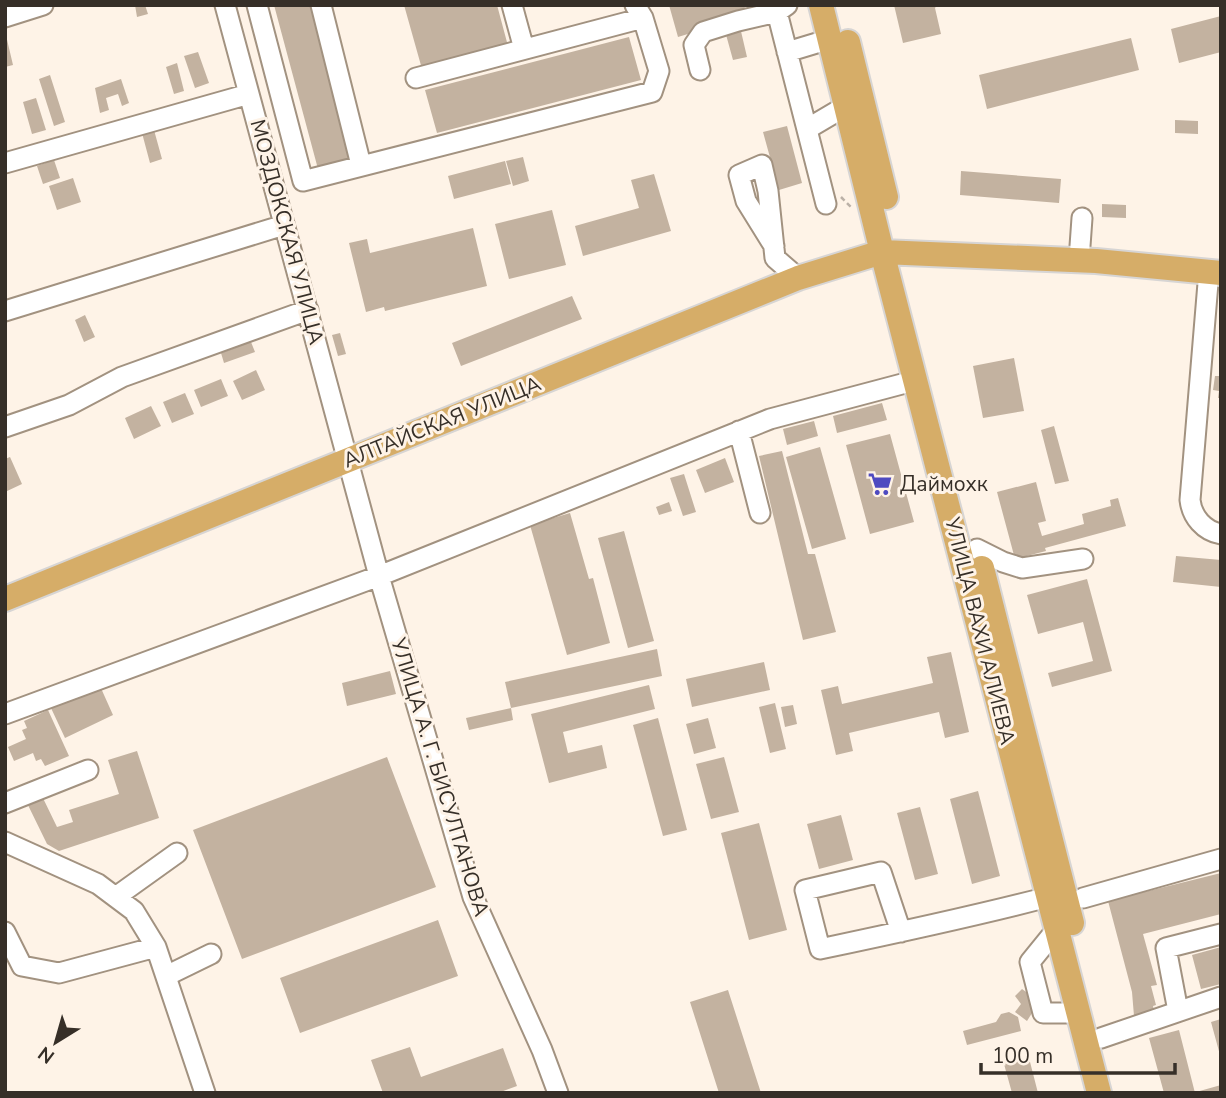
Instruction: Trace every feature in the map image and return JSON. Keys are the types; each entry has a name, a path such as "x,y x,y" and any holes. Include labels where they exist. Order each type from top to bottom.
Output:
{"main road":[{"name":"УЛИЦА ВАХИ АЛИЕВА","path":"821,5 846,106 977,549 1115,1093"},
{"name":"УЛИЦА ВАХИ АЛИЕВА","path":"839,5 916,380 1099,1093"},
{"name":"АЛТАЙСКАЯ УЛИЦА","path":"5,599 798,278 891,253 1079,260 1215,272"}],"street":[{"path":"5,17 43,5"},
{"name":"МОЗДОКСКАЯ УЛИЦА","path":"225,5 379,576"},
{"path":"257,5 303,181 652,92 659,71 639,12 524,49 416,78"},
{"path":"321,5 361,165"},
{"path":"512,5 524,49"},
{"path":"700,70 694,45 703,32 782,9 787,52 826,204"},
{"path":"787,52 830,40"},
{"path":"5,163 250,94"},
{"path":"807,129 846,106"},
{"path":"1079,260 1082,218"},
{"path":"5,311 285,225"},
{"path":"774,246 775,258 798,278"},
{"path":"1215,272 1190,500 1197,521 1214,533 1221,534"},
{"path":"5,427 69,405 122,377 308,310"},
{"path":"5,714 379,576 770,419 916,380"},
{"path":"739,431 760,513"},
{"path":"977,549 1022,568 1083,559"},
{"name":"УЛИЦА А. Г. БИСУЛТАНОВА","path":"379,576 473,897 542,1050 558,1093"},
{"path":"5,803 88,770"},
{"path":"5,842 99,884 134,911 156,947 205,1093"},
{"path":"117,896 177,853"},
{"path":"1083,898 1221,859"},
{"path":"901,932 881,872 805,890 820,949 901,932 1048,897"},
{"path":"1056,930 1030,962 1043,1013 1078,1013"},
{"path":"5,932 22,966 59,973 156,947"},
{"path":"1178,1011 1166,948 1221,934"},
{"path":"166,976 211,954"},
{"path":"1101,1038 1221,997"}],"building":[{"path":"135,5 145,5 148,14 137,17"},
{"path":"274,5 312,5 353,160 318,169"},
{"path":"404,5 497,5 508,46 422,69"},
{"path":"669,5 744,5 746,12 724,23 678,37"},
{"path":"894,5 937,5 935,8 941,34 903,43"},
{"path":"1221,16 1221,52 1179,63 1171,29"},
{"path":"740,27 747,57 733,60 725,31"},
{"path":"5,31 13,65 5,67"},
{"path":"629,37 641,80 437,133 425,90"},
{"path":"1131,38 1139,70 987,109 979,75"},
{"path":"198,52 209,83 195,88 184,56"},
{"path":"177,63 184,91 174,94 166,67"},
{"path":"50,75 65,122 54,126 39,79"},
{"path":"121,79 129,103 122,106 118,94 106,98 109,110 100,113 95,88"},
{"path":"36,98 46,130 32,134 23,102"},
{"path":"1175,120 1198,121 1198,134 1175,133"},
{"path":"787,126 802,183 779,190 763,132"},
{"path":"154,130 162,159 150,163 142,133"},
{"path":"523,157 529,181 513,186 506,161"},
{"path":"54,160 60,178 43,184 37,166"},
{"path":"505,161 511,184 454,199 448,176"},
{"path":"961,171 1061,179 1059,203 960,195"},
{"path":"654,174 671,231 583,256 575,226 639,208 631,180"},
{"path":"73,178 81,202 57,210 49,186"},
{"path":"1102,204 1126,205 1126,218 1102,217"},
{"path":"552,210 566,265 509,279 495,224"},
{"path":"473,228 487,286 385,311 384,307 366,312 349,243 367,239 370,253"},
{"path":"572,296 582,319 461,366 452,343"},
{"path":"85,315 95,337 84,342 75,320"},
{"path":"340,333 346,354 338,356 332,335"},
{"path":"251,342 255,352 224,363 221,353"},
{"path":"1014,358 1024,411 983,418 973,366"},
{"path":"256,370 265,390 242,400 233,381"},
{"path":"1215,376 1221,376 1221,398 1218,398 1219,391 1213,390"},
{"path":"221,379 228,396 201,407 194,390"},
{"path":"185,393 194,414 172,423 163,402"},
{"path":"882,403 887,420 837,433 833,416"},
{"path":"151,406 161,426 134,439 125,418"},
{"path":"814,421 818,436 787,445 783,429"},
{"path":"1054,426 1069,481 1055,484 1041,430"},
{"name":"Даймохк","path":"890,434 914,522 870,534 846,445"},
{"path":"820,447 846,539 812,549 786,457"},
{"path":"782,451 808,554 815,554 836,632 803,640 759,456"},
{"path":"10,457 22,484 5,492 5,459"},
{"path":"725,458 734,482 705,493 696,470"},
{"path":"684,474 696,512 683,516 670,478"},
{"path":"1036,482 1046,521 1038,523 1042,536 1084,524 1082,514 1111,506 1110,500 1118,498 1126,526 1015,559 997,492"},
{"path":"669,502 672,511 659,515 656,507"},
{"path":"570,513 589,579 593,578 610,643 567,655 530,525"},
{"path":"624,531 654,641 628,648 598,538"},
{"path":"1176,556 1221,560 1221,587 1173,582"},
{"path":"1087,579 1112,671 1052,687 1048,673 1093,661 1083,622 1038,634 1027,595"},
{"path":"657,649 662,676 511,708 505,682"},
{"path":"951,652 969,732 945,738 939,712 849,733 853,751 836,755 821,690 838,686 842,704 933,683 927,657"},
{"path":"764,662 770,690 692,707 686,679"},
{"path":"390,671 396,694 347,706 342,683"},
{"path":"649,685 655,709 563,732 568,753 602,745 607,768 549,783 531,714"},
{"path":"100,686 113,715 65,738 51,708"},
{"path":"775,703 786,749 770,753 759,707"},
{"path":"793,705 797,724 785,727 781,707"},
{"path":"511,708 513,720 469,730 466,718"},
{"path":"48,710 69,756 45,766 41,759 36,761 33,753 14,761 8,747 26,739 22,730 27,728 24,721"},
{"path":"658,718 687,830 663,836 633,725"},
{"path":"708,718 716,748 694,754 686,724"},
{"path":"137,751 159,818 59,851 47,844 26,801 41,794 57,827 73,822 69,810 119,794 108,760"},
{"path":"387,757 436,887 242,959 193,830"},
{"path":"724,757 739,812 711,819 696,764"},
{"path":"978,791 1000,876 972,884 950,799"},
{"path":"920,807 938,874 915,880 897,813"},
{"path":"841,815 853,860 819,869 807,824"},
{"path":"759,823 787,930 749,940 721,833"},
{"path":"1221,873 1221,914 1143,934 1157,985 1151,986 1156,1005 1153,1006 1154,1011 1134,1016 1132,992 1108,901"},
{"path":"438,920 458,976 300,1033 280,978"},
{"path":"1221,947 1221,984 1201,989 1192,955"},
{"path":"1022,989 1043,1004 1038,1013 1032,1013 1027,1021 1015,1012 1021,1004 1015,996"},
{"path":"728,990 761,1093 719,1093 690,1002"},
{"path":"1009,1012 1018,1017 1021,1031 967,1045 963,1031 996,1022 1001,1014"},
{"path":"1221,1019 1221,1055 1220,1055 1211,1022"},
{"path":"1179,1030 1195,1093 1164,1093 1149,1038"},
{"path":"410,1047 421,1077 503,1048 517,1086 498,1093 383,1093 371,1060"},
{"path":"1029,1058 1038,1093 1012,1093 1004,1064"},
{"path":"1221,1085 1221,1093 1196,1093 1196,1092"}],"place":[{"name":"Даймохк","path":"880,484"}]}
